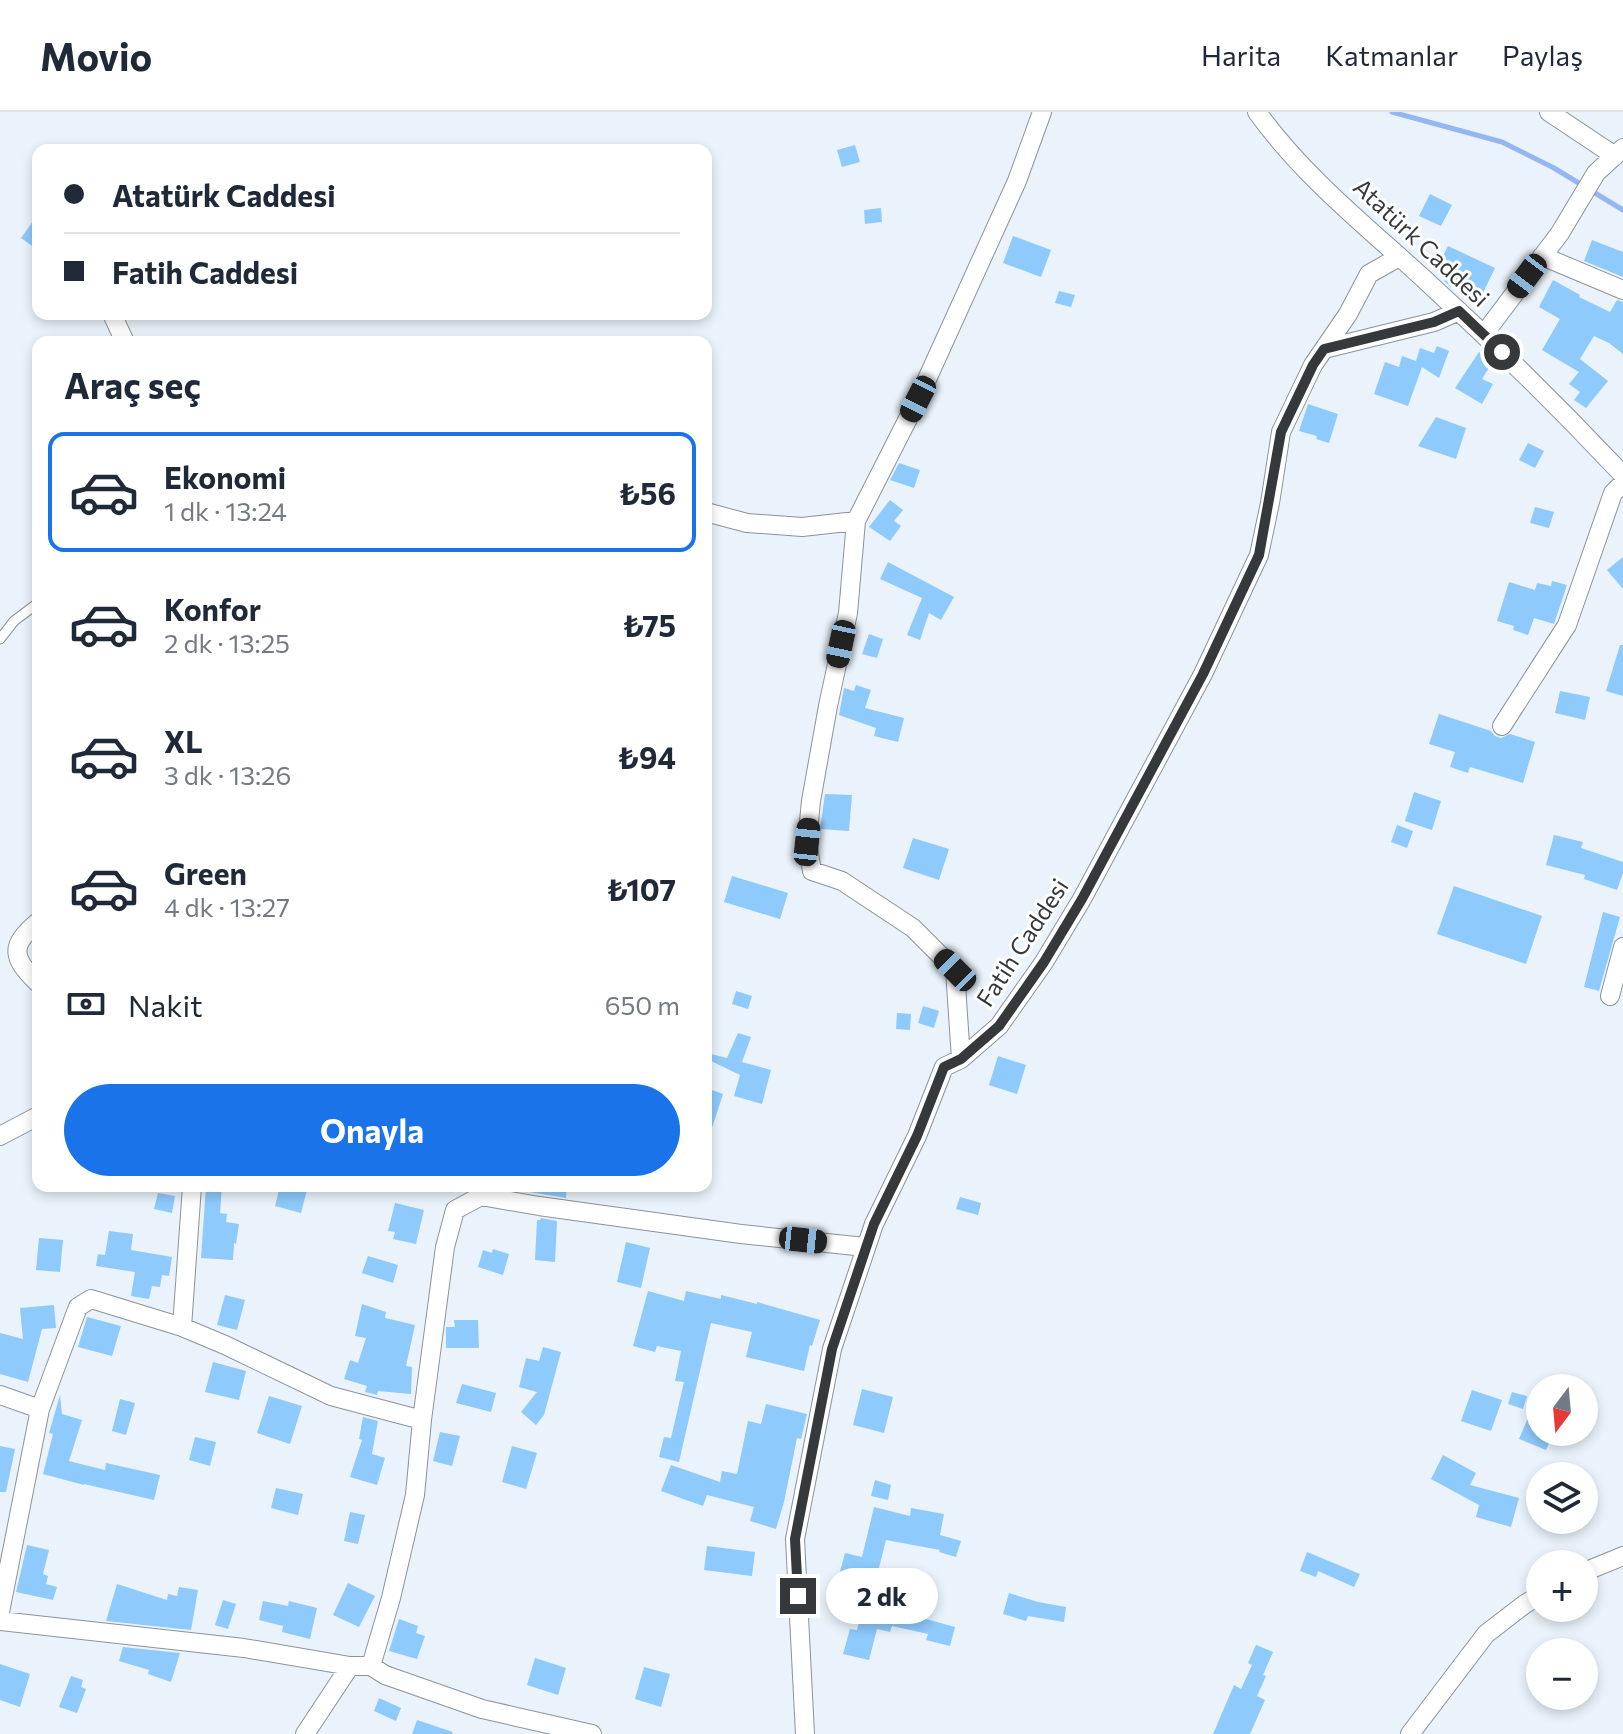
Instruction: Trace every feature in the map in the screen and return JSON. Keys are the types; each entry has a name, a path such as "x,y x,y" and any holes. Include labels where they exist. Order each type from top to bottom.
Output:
{"street":[{"path":"961,1059 955,970 913,928 842,881 812,871 807,842 828,706 848,613 856,521 918,399 1017,181 1042,112"},
{"name":"Atatürk Caddesi","path":"1257,112 1277,139 1367,229 1484,334 1623,475"},
{"path":"1484,334 1560,233 1596,173 1619,152 1549,112"},
{"path":"1542,256 1623,290"},
{"name":"Fatih Caddesi","path":"805,1734 795,1539 832,1349 865,1247 917,1136 944,1067 961,1059 999,1026 1044,962 1082,899 1203,674 1259,555 1281,432 1313,365 1348,314 1369,274 1399,257"},
{"path":"1324,349 1434,322 1459,311"},
{"path":"1502,726 1567,625 1613,493 1623,483"},
{"path":"712,514 747,523 802,527 856,521"},
{"path":"32,927 22,935 17,946 18,959 32,976"},
{"path":"1610,996 1623,947"},
{"path":"0,1136 32,1119"},
{"path":"182,1327 192,1192"},
{"path":"371,1666 391,1598 415,1495 445,1247 455,1210 469,1194 726,1232 865,1247"},
{"path":"0,1612 40,1409 78,1307 91,1299 182,1327 331,1396 422,1420"},
{"path":"0,1395 40,1409"},
{"path":"1598,1566 1623,1556"},
{"path":"1410,1734 1486,1634 1526,1603"},
{"path":"0,1621 244,1648 350,1666 371,1666 385,1675 482,1709 581,1733"},
{"path":"305,1734 350,1666"}],"lane":[{"path":"0,639 14,621 32,608"}],"building":[{"path":"855,145 860,162 842,167 837,150"},
{"path":"1430,194 1452,205 1441,226 1419,216"},
{"path":"881,208 882,222 865,224 864,210"},
{"path":"32,222 32,246 21,238"},
{"path":"1013,236 1051,250 1041,277 1003,263"},
{"path":"1592,240 1623,252 1623,277 1584,261"},
{"path":"1448,246 1495,268 1479,301 1444,281 1452,265 1441,260"},
{"path":"1553,280 1610,312 1617,300 1623,302 1623,354 1594,336 1580,359 1608,381 1586,408 1574,400 1580,392 1569,384 1579,372 1542,350 1560,319 1539,307"},
{"path":"1059,291 1075,295 1071,307 1055,303"},
{"path":"1437,346 1449,351 1439,378 1422,367 1408,406 1374,394 1385,362 1399,367 1402,356 1416,361 1420,348 1434,353"},
{"path":"1479,352 1493,361 1482,379 1493,384 1482,404 1455,388"},
{"path":"1308,404 1338,414 1329,443 1299,431"},
{"path":"1436,417 1466,428 1456,459 1418,446"},
{"path":"1528,443 1544,451 1535,468 1519,460"},
{"path":"899,463 920,470 914,488 890,480"},
{"path":"890,500 903,510 894,521 901,526 890,541 869,527"},
{"path":"1535,507 1554,512 1549,528 1530,523"},
{"path":"1623,557 1623,589 1607,570"},
{"path":"888,562 954,597 941,620 929,613 920,640 907,635 922,598 880,579"},
{"path":"1552,581 1567,585 1554,624 1534,618 1528,635 1513,630 1514,626 1497,621 1509,582 1535,590 1537,583 1551,586"},
{"path":"869,634 883,639 877,658 862,654"},
{"path":"1620,645 1623,645 1623,696 1606,691"},
{"path":"856,685 871,690 865,708 904,718 898,742 874,736 876,728 839,715 844,688 854,691"},
{"path":"1560,691 1590,697 1585,720 1555,713"},
{"path":"1439,714 1491,731 1501,738 1510,734 1535,742 1523,783 1470,767 1468,773 1450,767 1455,752 1429,744"},
{"path":"1414,792 1441,801 1432,830 1405,821"},
{"path":"825,794 852,795 849,831 820,829"},
{"path":"1397,825 1413,831 1407,848 1391,842"},
{"path":"1554,835 1583,842 1581,848 1623,862 1617,890 1584,879 1585,875 1546,865"},
{"path":"913,838 949,849 939,880 903,868"},
{"path":"732,876 788,893 780,919 724,902"},
{"path":"1454,886 1542,916 1526,964 1437,934"},
{"path":"1603,912 1620,917 1599,991 1584,987"},
{"path":"736,991 752,996 748,1009 732,1004"},
{"path":"923,1006 939,1011 934,1028 918,1023"},
{"path":"897,1013 911,1014 910,1030 896,1029"},
{"path":"738,1033 751,1037 742,1062 771,1070 762,1104 734,1096 740,1075 712,1061 712,1054 727,1058"},
{"path":"998,1056 1026,1065 1017,1094 989,1085"},
{"path":"712,1090 723,1094 712,1128"},
{"path":"206,1192 222,1192 220,1213 227,1214 226,1222 239,1224 233,1260 201,1258"},
{"path":"278,1192 306,1192 301,1213 275,1206"},
{"path":"530,1192 566,1192 566,1198"},
{"path":"158,1193 175,1196 172,1213 154,1209"},
{"path":"960,1197 981,1203 978,1215 956,1209"},
{"path":"395,1203 424,1210 416,1244 393,1239 395,1232 388,1231"},
{"path":"537,1220 557,1221 555,1262 535,1260"},
{"path":"109,1231 133,1234 131,1250 172,1257 169,1276 162,1275 160,1287 152,1286 149,1299 131,1296 135,1272 96,1266 98,1254 105,1255"},
{"path":"39,1238 63,1240 60,1272 36,1270"},
{"path":"626,1242 650,1248 641,1288 617,1282"},
{"path":"493,1249 509,1254 503,1275 478,1267 483,1250 492,1253"},
{"path":"368,1256 398,1265 393,1283 362,1273"},
{"path":"648,1291 684,1301 686,1291 721,1299 721,1295 820,1320 804,1371 746,1357 752,1332 711,1323 679,1462 659,1457 664,1437 671,1438 684,1382 675,1381 681,1351 657,1346 655,1352 633,1346"},
{"path":"225,1295 245,1300 237,1330 217,1325"},
{"path":"362,1304 386,1312 385,1318 415,1325 406,1366 412,1367 411,1394 378,1391 377,1395 365,1392 367,1386 344,1379 350,1360 358,1363 366,1338 355,1336"},
{"path":"54,1305 56,1328 42,1329 28,1382 0,1374 0,1333 23,1339 20,1308"},
{"path":"87,1317 121,1326 112,1356 78,1347"},
{"path":"454,1320 478,1320 479,1348 446,1348 446,1327 455,1327"},
{"path":"543,1347 561,1352 544,1415 536,1425 521,1412 537,1392 519,1387 526,1358 539,1361"},
{"path":"213,1362 246,1371 239,1400 205,1392"},
{"path":"462,1384 496,1393 491,1412 456,1403"},
{"path":"862,1389 893,1397 884,1433 853,1425"},
{"path":"1472,1390 1502,1400 1491,1431 1461,1421"},
{"path":"1512,1392 1526,1396 1523,1409 1508,1404"},
{"path":"60,1395 62,1414 82,1420 69,1461 105,1470 106,1463 160,1475 154,1500 43,1474 53,1434 49,1433"},
{"path":"269,1396 302,1406 290,1444 257,1433"},
{"path":"120,1399 135,1403 126,1435 112,1431"},
{"path":"766,1404 807,1414 801,1439 797,1438 776,1529 750,1521 754,1507 707,1495 703,1506 661,1491 671,1465 720,1482 722,1471 737,1474 748,1421 761,1424"},
{"path":"363,1417 378,1421 372,1454 385,1458 377,1485 350,1477 362,1440 359,1439"},
{"path":"1526,1423 1526,1442 1519,1439"},
{"path":"440,1432 460,1436 452,1466 433,1461"},
{"path":"195,1437 216,1442 210,1466 189,1460"},
{"path":"0,1446 15,1449 6,1492 0,1492"},
{"path":"512,1446 537,1453 526,1489 502,1482"},
{"path":"1443,1455 1476,1473 1470,1485 1519,1498 1511,1527 1476,1517 1479,1505 1431,1479"},
{"path":"875,1480 891,1485 888,1500 871,1496"},
{"path":"276,1488 303,1494 298,1515 271,1508"},
{"path":"874,1507 910,1516 911,1508 944,1514 940,1535 961,1541 956,1557 940,1550 886,1540 873,1592 837,1583 845,1553 862,1557"},
{"path":"350,1512 365,1515 358,1544 344,1541"},
{"path":"27,1545 49,1550 43,1574 48,1576 46,1584 57,1587 53,1600 16,1592"},
{"path":"707,1546 755,1552 752,1576 704,1570"},
{"path":"1307,1552 1360,1574 1354,1587 1318,1571 1316,1577 1300,1571"},
{"path":"348,1583 375,1596 359,1627 333,1615"},
{"path":"117,1584 167,1600 168,1594 177,1596 179,1587 198,1590 191,1630 106,1621"},
{"path":"1009,1593 1066,1607 1064,1622 1028,1616 1026,1621 1003,1614"},
{"path":"223,1600 236,1604 228,1629 215,1625"},
{"path":"864,1600 900,1608 901,1604 917,1607 915,1616 955,1627 950,1646 926,1640 928,1634 892,1626 890,1632 877,1629 869,1660 843,1654 850,1629 857,1630"},
{"path":"263,1601 288,1606 289,1601 317,1608 310,1639 282,1632 283,1626 259,1620"},
{"path":"399,1619 418,1626 416,1633 425,1636 417,1659 389,1651"},
{"path":"1256,1645 1273,1652 1257,1696 1265,1700 1250,1734 1213,1734 1234,1685 1241,1689 1252,1665 1248,1663"},
{"path":"123,1647 180,1653 171,1682 148,1674 149,1670 119,1661"},
{"path":"535,1658 566,1668 558,1695 527,1685"},
{"path":"0,1664 30,1674 20,1707 0,1700"},
{"path":"644,1667 670,1674 661,1707 635,1699"},
{"path":"71,1676 83,1680 81,1687 86,1689 77,1713 59,1707"},
{"path":"379,1698 401,1708 396,1721 374,1711"},
{"path":"417,1720 453,1732 412,1734"}],"waterway":[{"path":"1392,112 1502,142 1554,168 1623,210"}],"route":[{"path":"798,1596 795,1539 832,1349 874,1224 917,1136 944,1067 961,1059 999,1026 1044,962 1082,899 1203,674 1259,555 1281,432 1313,365 1324,349 1434,322 1459,311 1502,352"}]}
